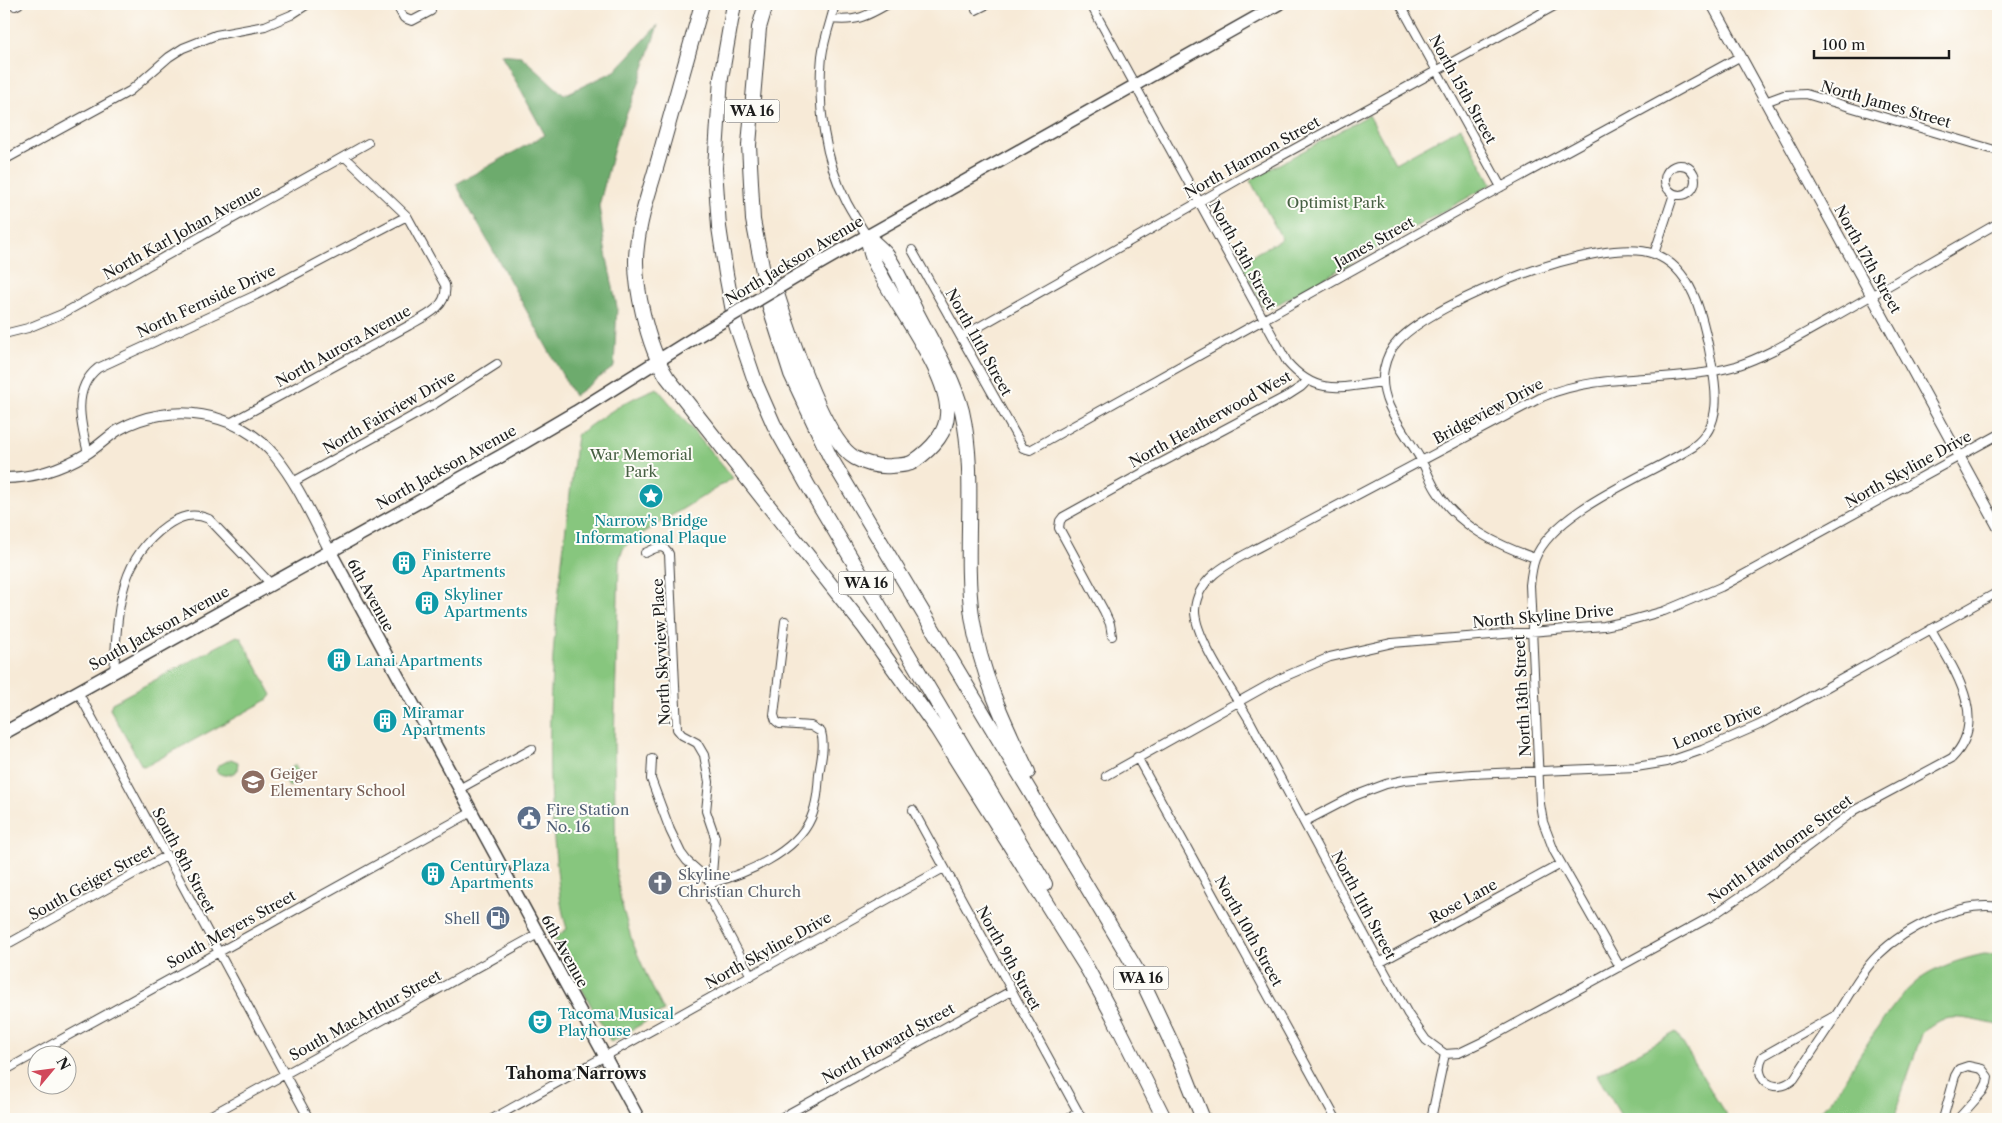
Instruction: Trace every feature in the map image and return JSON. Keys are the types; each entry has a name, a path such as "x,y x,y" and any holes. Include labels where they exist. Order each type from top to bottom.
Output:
{"highway":[{"path":"702,4 644,210 636,246 636,273 643,310 658,362 667,377 864,627 937,729 1088,970 1164,1119"},
{"name":"WA 16","path":"734,4 721,78 715,168 719,227 735,322 756,384 774,425 807,484 1114,1005 1134,1046 1164,1119"},
{"name":"WA 16","path":"766,4 759,28 749,145 753,220 770,308 791,374 830,456 1139,974 1180,1061 1204,1119"},
{"path":"753,220 798,360 826,420 842,446 854,458 879,467 908,465 926,453 940,437 947,415 945,395 936,372 873,258 866,236"},
{"path":"866,236 886,255 954,386 966,436 968,580 980,654 1001,715 1063,845"}],"main road":[{"name":"North Jackson Avenue","path":"330,551 501,456 866,236 1278,4"},
{"name":"South Jackson Avenue","path":"4,733 330,551"},
{"name":"6th Avenue","path":"330,551 639,1119"}],"street":[{"path":"396,4 404,18 412,21 431,10"},
{"path":"835,4 822,63 820,89 825,138 831,162 846,203 866,236"},
{"path":"831,19 848,21 866,17 888,4"},
{"path":"976,10 988,4"},
{"name":"North 15th Street","path":"1400,4 1501,187"},
{"name":"North Harmon Street","path":"961,337 1558,4"},
{"name":"North 17th Street","path":"1712,4 1998,527"},
{"path":"4,160 126,94 169,57 183,48 216,35 265,26 279,21 302,5"},
{"name":"North 13th Street","path":"1091,5 1287,362 1307,381"},
{"name":"James Street","path":"1023,448 1028,451 1035,448 1501,187 1741,56"},
{"name":"North James Street","path":"1766,102 1784,95 1806,94 1998,151"},
{"name":"North Karl Johan Avenue","path":"4,334 28,328 62,314 345,157 368,142"},
{"path":"345,157 407,216"},
{"path":"1676,165 1685,166 1694,175 1693,187 1683,195 1674,194 1665,185 1666,173 1676,165"},
{"path":"1654,254 1674,194"},
{"name":"North Aurora Avenue","path":"230,423 400,331 433,311 444,299 446,292 442,278 407,216"},
{"name":"North Fernside Drive","path":"88,453 80,422 81,398 86,381 98,368 256,295 407,216"},
{"name":"Bridgeview Drive","path":"1238,700 1199,631 1195,610 1203,585 1236,559 1422,462 1517,409 1558,391 1580,386 1713,371 1746,362 1772,351 1998,223"},
{"name":"North 11th Street","path":"912,250 1023,448"},
{"path":"1641,251 1654,254 1672,266 1691,288 1704,324 1713,371 1716,412 1711,428 1702,440 1687,452 1564,520 1552,532 1535,558 1491,540 1460,519 1436,490 1422,462 1389,407 1382,382 1388,354 1404,335 1443,311 1487,288 1523,273 1566,261 1616,252 1641,251"},
{"name":"North Fairview Drive","path":"293,482 432,405 497,364"},
{"name":"North Heatherwood West","path":"1112,636 1110,624 1104,611 1059,528 1063,517 1286,396 1307,381 1326,387 1382,382"},
{"name":"6th Avenue","path":"4,478 24,477 62,467 88,453 110,436 129,425 164,414 194,414 230,423 262,442 274,454 293,482 330,551"},
{"name":"North Skyline Drive","path":"1106,776 1238,700 1297,670 1330,657 1363,648 1436,638 1585,629 1648,616 1685,603 1721,587 1998,435"},
{"path":"114,672 118,612 125,581 142,550 156,534 172,522 188,515 202,516 209,519 271,584"},
{"name":"North Skyview Place","path":"645,553 662,547 666,548 669,554 677,730 699,745 707,765 709,782 706,808 715,837 710,899 750,976"},
{"name":"North 13th Street","path":"1535,558 1530,585 1540,804 1543,822 1547,836 1561,864 1620,967"},
{"name":"Lenore Drive","path":"1304,822 1354,796 1386,784 1404,780 1463,775 1636,767 1666,762 1702,750 1759,725 1998,592"},
{"path":"652,759 651,779 680,853 712,883 732,878 785,849 806,828 814,812 817,795 822,744 821,732 811,726 785,726 776,721 774,715 786,622"},
{"name":"North Hawthorne Street","path":"1445,1054 1459,1053 1482,1042 1712,916 1768,878 1855,810 1944,763 1958,752 1969,727 1969,710 1960,681 1931,629"},
{"name":"South 8th Street","path":"78,692 309,1119"},
{"name":"North 11th Street","path":"1238,700 1379,963 1417,1029 1432,1045 1445,1054"},
{"path":"459,789 532,749"},
{"name":"North 10th Street","path":"1137,757 1336,1119"},
{"name":"North 9th Street","path":"913,810 1080,1116"},
{"name":"South Meyers Street","path":"4,1071 472,812"},
{"name":"South Geiger Street","path":"4,946 166,856"},
{"name":"Rose Lane","path":"1379,963 1561,864"},
{"name":"North Skyline Drive","path":"492,1119 944,868"},
{"path":"1836,1015 1763,1056 1760,1061 1761,1076 1771,1087 1787,1085 1794,1079 1869,965 1884,949 1897,940 1954,910 1986,905 1998,907"},
{"name":"South MacArthur Street","path":"204,1119 538,934"},
{"name":"North Howard Street","path":"779,1119 1011,991"},
{"path":"1431,1119 1445,1054"},
{"path":"1943,1119 1955,1076 1959,1069 1968,1066 1982,1069 1988,1077 1986,1086 1958,1119"},
{"path":"1067,1119 1080,1116"}],"green space":[{"path":"658,25 638,86 616,140 599,206 617,307 614,367 574,396 456,184 545,135 501,54 521,56 564,95 615,71"},
{"name":"Optimist Park","path":"1369,115 1395,163 1461,127 1492,184 1271,308 1263,306 1240,262 1282,239 1250,180"},
{"name":"War Memorial Park","path":"657,388 733,478 632,540 623,549 619,561 614,743 616,871 621,902 632,941 664,1011 611,1042 554,938 567,929 559,890 551,798 549,747 554,642 577,435 625,403"},
{"path":"237,636 241,638 272,695 269,699 148,765 142,766 110,709 112,703"},
{"path":"231,759 238,762 237,771 226,775 216,771 218,766"},
{"path":"295,765 304,779 289,787 282,775"},
{"path":"1984,954 1998,955 1998,1025 1967,1019 1948,1018 1930,1026 1922,1034 1898,1104 1895,1119 1812,1119 1842,1084 1891,1009 1911,987 1927,974 1959,961"},
{"path":"1676,1032 1729,1119 1623,1119 1597,1075"}],"place":[{"name":"Narrow's Bridge Informational Plaque","path":"651,496"},
{"name":"Finisterre Apartments","path":"404,563"},
{"name":"Skyliner Apartments","path":"427,603"},
{"name":"Lanai Apartments","path":"339,660"},
{"name":"Miramar Apartments","path":"385,721"},
{"name":"Geiger Elementary School","path":"253,782"},
{"name":"Fire Station No. 16","path":"529,818"},
{"name":"Century Plaza Apartments","path":"433,874"},
{"name":"Skyline Christian Church","path":"660,883"},
{"name":"Shell","path":"498,918"},
{"name":"Tacoma Musical Playhouse","path":"540,1022"}],"district":[{"name":"Tahoma Narrows","path":"576,1073"}]}
